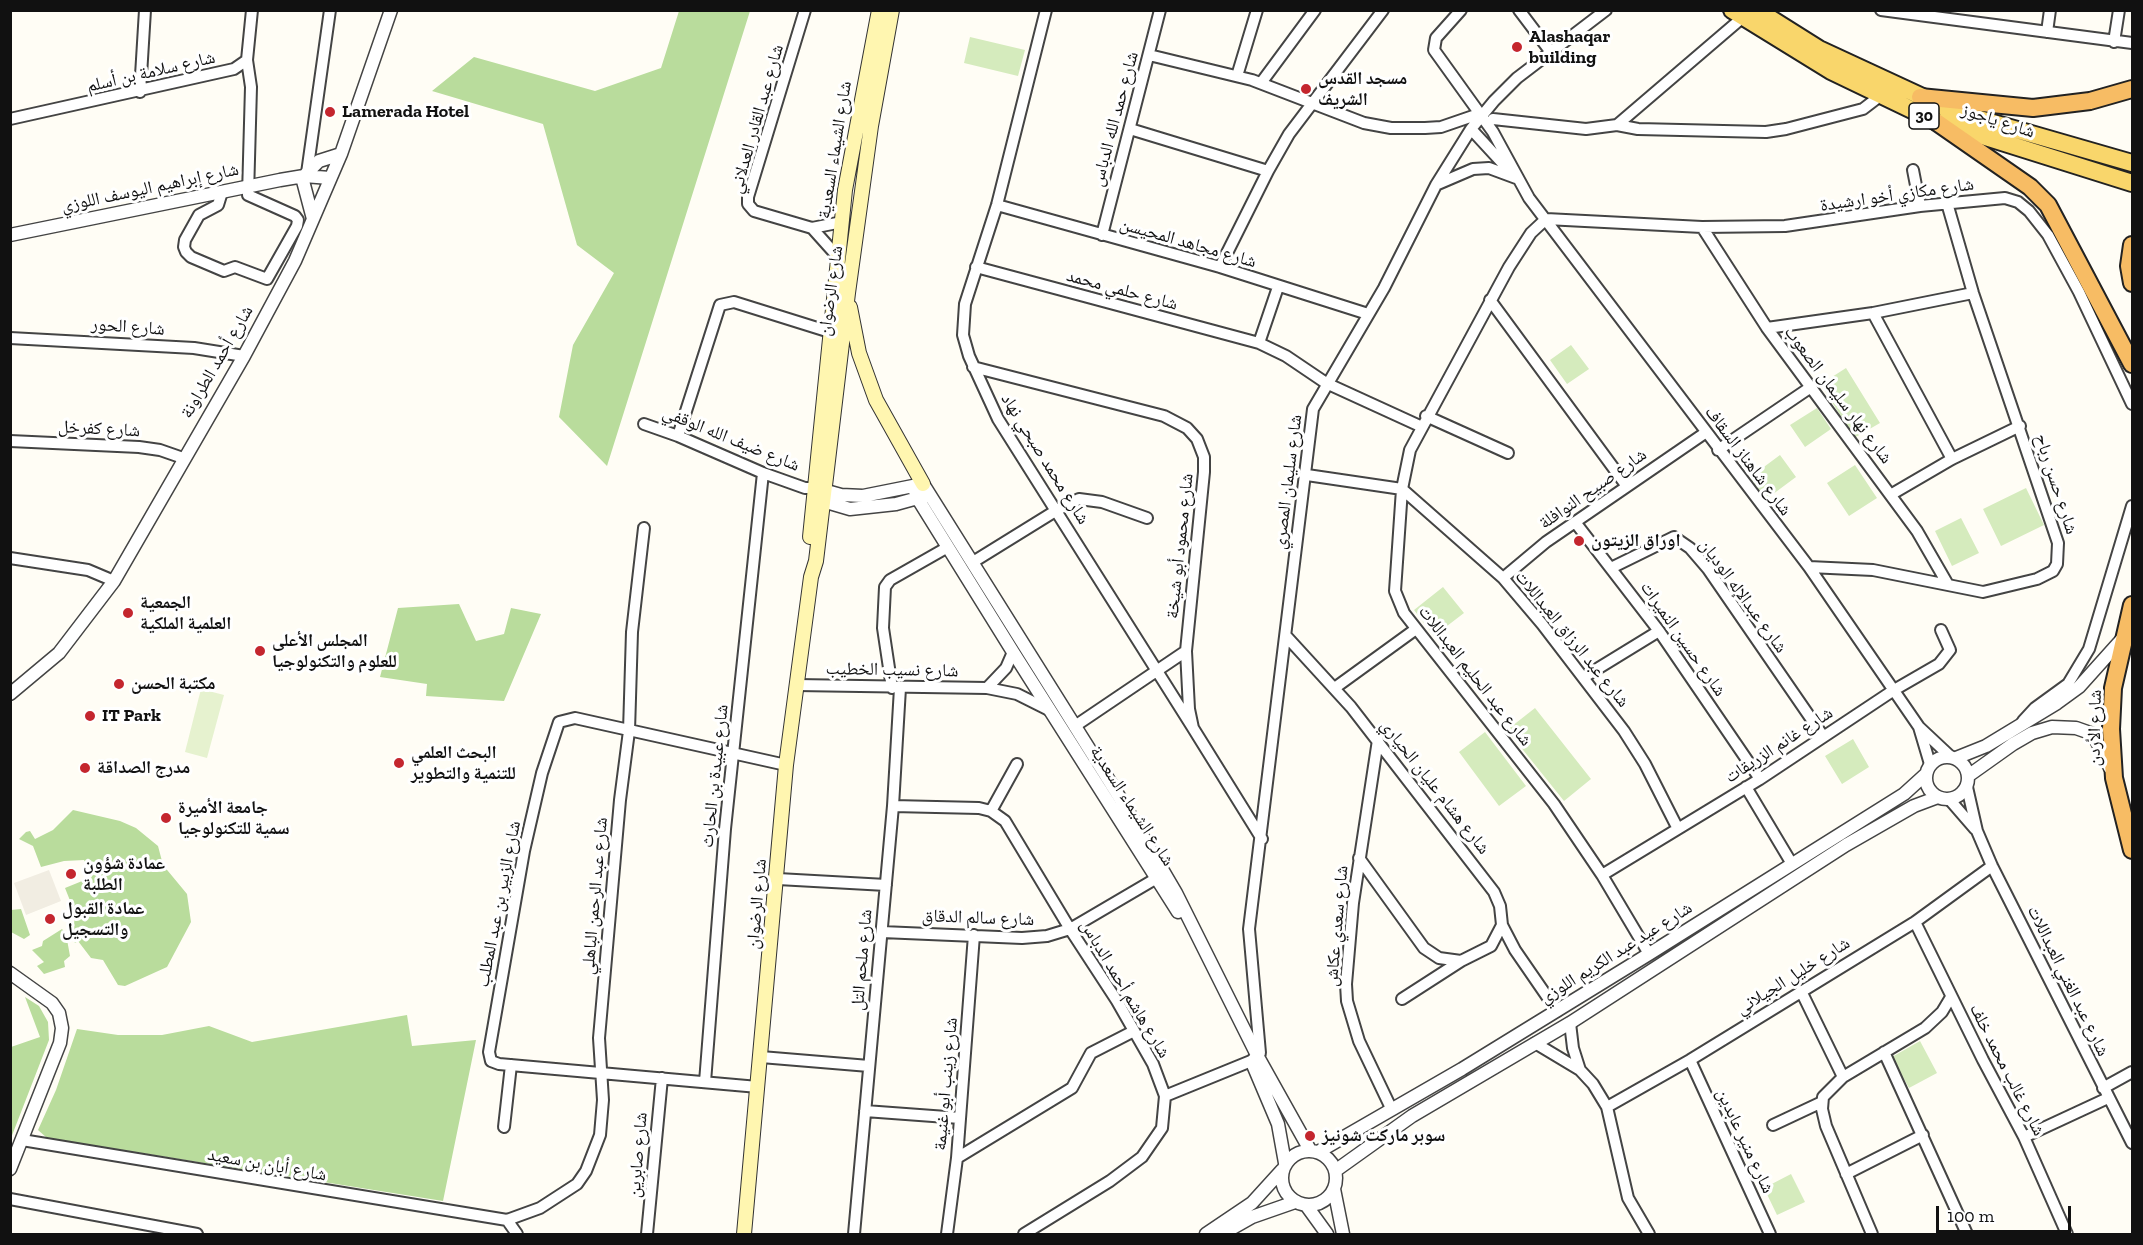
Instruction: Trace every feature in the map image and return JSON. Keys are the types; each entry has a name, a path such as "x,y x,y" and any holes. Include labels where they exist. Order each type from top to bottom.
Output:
{"highway":[{"path":"1920,97 2033,108 2090,101 2133,89"},
{"path":"1935,122 2030,187 2048,205 2133,364"},
{"path":"2133,245 2129,266 2133,283"},
{"name":"شارع الأردن","path":"2133,605 2113,688 2111,729 2114,778 2133,850"}],"main road":[{"name":"شارع الشيماء السعدية","path":"830,332 842,222 857,123 879,10"},
{"name":"شارع الرضوان","path":"815,493 848,292 871,126 892,10"},
{"name":"شارع ياجوز","path":"1744,13 1831,71 1935,122 2133,183"},
{"name":"شارع ياجوز","path":"1744,13 1920,97 1992,124 2133,163"},
{"path":"863,87 878,89"},
{"path":"857,123 871,126"},
{"path":"848,292 859,353 876,400 921,491"},
{"name":"شارع الرضوان","path":"744,1234 778,879 786,765 811,577 808,561 830,332"}],"street":[{"path":"140,92 145,10"},
{"path":"222,192 218,205 199,215 184,247 191,257 224,271 235,267 266,279 297,226 298,220 295,216 249,197 251,87 247,60 252,10"},
{"path":"313,219 303,177 330,10"},
{"name":"شارع أحمد الطراونة","path":"10,694 35,676 59,653 114,581 244,356 295,261 341,154 391,10"},
{"name":"شارع عبد القادر العدلاني","path":"806,10 748,200 754,211 812,228 842,222"},
{"name":"شارع محمد صبحي نهاد","path":"1046,10 997,205 965,304 962,324 965,345 998,419 1193,728"},
{"name":"شارع حمد الله الدباس","path":"1102,235 1160,10"},
{"path":"1237,76 1257,10"},
{"path":"1261,83 1315,10"},
{"path":"1220,267 1268,171 1312,102 1383,10"},
{"path":"1461,10 1436,38 1434,47 1493,132 1516,178"},
{"path":"1519,10 1550,51"},
{"name":"شارع سليمان المصري","path":"1255,1059 1260,1051 1249,939 1252,894 1262,839 1307,475 1313,409 1368,314 1436,185 1472,129 1494,101 1550,51 1606,10"},
{"path":"1881,10 1984,16 2047,32 2133,43"},
{"path":"2047,32 2050,10"},
{"path":"2114,42 2119,10"},
{"path":"1617,125 1744,13"},
{"path":"1149,55 1261,83 1347,118 1391,128 1441,127 1473,116 1481,117"},
{"name":"شارع سلامة بن أسلم","path":"10,119 227,72 247,60"},
{"path":"1493,119 1586,129 1617,125 1638,129 1766,132 1863,109 1880,96"},
{"path":"1493,132 1494,101"},
{"path":"1130,129 1268,171"},
{"path":"1472,129 1516,178 1546,219"},
{"path":"303,177 324,158 341,154"},
{"path":"1436,185 1473,169 1489,168 1516,178"},
{"path":"1912,170 1920,206"},
{"name":"شارع إبراهيم اليوسف اللوزي","path":"10,235 248,186 303,177 328,183"},
{"name":"شارع مكازي أخو ارشيدة","path":"1546,219 1702,227 1813,224 1947,203 2005,198 2018,202 2029,211 2048,235 2079,292 2133,404"},
{"name":"شارع حسن رباح","path":"1809,567 1861,569 1947,583 1973,591 1994,590 2048,575 2057,564 2058,543 1973,292 1947,203"},
{"name":"شارع مجاهد المحيسن","path":"997,205 1220,267 1368,314"},
{"name":"شارع عبد الحليم العبداللات","path":"1546,219 1531,234 1490,300 1423,421 1407,456 1402,489 1395,591 1400,607 1416,629 1554,804 1602,875 1649,954"},
{"name":"شارع شاهناز السقاف","path":"1546,219 1705,433 1809,567 1919,727 1953,757"},
{"name":"شارع نهار سليمان الصعوب","path":"1702,227 1767,328 1892,494 1922,538 1947,583"},
{"path":"812,228 838,257"},
{"name":"شارع حلمي محمد","path":"976,267 1259,343 1286,356 1326,383 1508,453"},
{"path":"1259,343 1278,287"},
{"path":"1767,328 1874,313 1973,292"},
{"path":"1490,300 1626,485"},
{"path":"678,435 720,305 734,302 830,332"},
{"path":"1874,313 1952,459"},
{"name":"شارع الحور","path":"10,338 194,348 244,356"},
{"name":"شارع محمود أبو شيخة","path":"973,367 1164,416 1187,428 1197,439 1204,457 1186,651 1188,703 1193,728 1262,839"},
{"path":"1718,450 1811,387"},
{"name":"شارع ضيف الله الوقفي","path":"645,424 678,435 850,509 873,501 921,491"},
{"path":"1892,494 1952,459 2020,426"},
{"name":"شارع صبيح النوافلة","path":"1503,578 1546,542 1705,433"},
{"name":"شارع كفرخل","path":"10,441 139,447 160,450 183,458"},
{"name":"شارع عبيدة بن الحارث","path":"705,1082 725,829 735,753 763,473"},
{"path":"1307,475 1402,489"},
{"name":"شارع عبد الرزاق العبداللات","path":"1402,489 1503,578 1584,677 1645,764 1677,827"},
{"name":"شارع الشيماء السعدية","path":"921,491 948,547 1012,652 1161,875"},
{"name":"شارع الشيماء السعدية","path":"921,491 973,562 1075,726 1161,875 1189,934 1255,1059 1314,1151"},
{"path":"973,562 1071,502 1086,499 1147,518"},
{"path":"2019,726 2035,708 2068,684 2089,649 2133,506"},
{"name":"شارع حسين النميرات","path":"1575,522 1659,631 1760,779"},
{"name":"شارع عبد الرحمن الباهلي","path":"507,1220 540,1208 577,1184 586,1171 600,1135 599,1038 620,800 629,731 632,632 644,528"},
{"name":"شارع عبدالإله الوديان","path":"1611,568 1674,537 1690,548 1708,569 1823,736"},
{"name":"شارع ملحم التل","path":"854,1234 893,806 896,688 883,628 885,587 890,580 948,547"},
{"path":"10,558 88,570 114,581"},
{"path":"1336,687 1416,629"},
{"name":"شارع غانم الزريقات","path":"1602,875 1677,827 1760,779 1894,690 1939,664 1948,655 1949,644 1941,630"},
{"path":"1584,677 1659,631"},
{"name":"شارع هشام عليان الحياري","path":"1286,636 1336,687 1494,892 1500,906 1502,925 1515,950 1557,1011"},
{"path":"2114,778 2093,734 2085,730 2059,727 2032,733 1989,758 1968,781 1959,795 1943,798 1927,785 1928,769 1940,758 1975,751 2079,687 2124,637"},
{"path":"1075,726 1186,651"},
{"path":"987,688 1006,668 1012,652"},
{"name":"شارع نسيب الخطيب","path":"797,685 987,688 1017,694 1049,710"},
{"name":"شارع الزبير بن عبد المطلب","path":"758,1087 511,1065 492,1061 489,1052 524,850 555,728 562,719 575,718 786,765"},
{"name":"شارع شاهناز السقاف","path":"1919,727 1928,769"},
{"name":"شارع سعدي عكاش","path":"1378,740 1359,858 1346,969 1347,1001 1359,1041 1392,1107"},
{"path":"1953,757 1965,765 1968,781"},
{"path":"893,806 979,808 991,811 1017,764"},
{"name":"شارع عيد عبد الكريم اللوزي","path":"1314,1151 1462,1069 1649,954 1904,794 1928,769"},
{"name":"شارع عبد الغني العبداللات","path":"1968,781 1977,831 1992,866 2105,1093 2133,1143"},
{"path":"1746,787 1792,864"},
{"name":"شارع عيد عبد الكريم اللوزي","path":"1335,1171 1412,1116 1570,1023 1855,839 1914,806 1943,798"},
{"name":"شارع عبد الغني العبداللات","path":"1943,798 1977,831"},
{"name":"شارع هاشم أحمد الدباس","path":"991,811 1010,826 1070,929 1154,1064 1166,1096 1162,1128 1142,1157 1043,1230 1024,1234"},
{"path":"1359,858 1424,948 1439,958 1461,961"},
{"name":"شارع خليل الجيلاني","path":"1607,1107 1690,1060 1915,922 1992,866"},
{"name":"شارع سالم الدقاق","path":"882,932 1035,938 1070,929 1161,875"},
{"path":"778,879 886,885"},
{"name":"شارع غالب محمد خلف","path":"1915,922 1951,997 2024,1137 2067,1234"},
{"path":"1402,999 1461,961 1491,946 1502,925"},
{"name":"شارع زينب أبو غنيمة","path":"947,1234 957,1158 974,935"},
{"path":"10,973 52,1003 59,1013 62,1028 60,1043 10,1169"},
{"path":"1801,991 1843,1077"},
{"path":"1872,1234 1824,1118 1822,1102 1826,1093 1843,1077 1935,1019 1951,997"},
{"path":"1570,1023 1573,1048 1580,1070"},
{"path":"957,1158 1072,1088 1091,1053 1134,1031"},
{"path":"1535,1043 1580,1070 1593,1084 1607,1107 1628,1198 1640,1224 1649,1234"},
{"path":"1884,1052 1967,1234"},
{"path":"761,1057 869,1066"},
{"path":"1166,1096 1255,1059"},
{"name":"شارع الشيماء السعدية","path":"1255,1059 1278,1124 1284,1166"},
{"name":"شارع منير عابدين","path":"1690,1060 1770,1234"},
{"path":"504,1127 511,1065"},
{"path":"2024,1137 2105,1093 2133,1072"},
{"name":"شارع صابرين","path":"647,1234 662,1078"},
{"path":"1773,1125 1822,1102"},
{"path":"865,1111 960,1118"},
{"path":"1846,1174 1923,1135"},
{"name":"شارع أبان بن سعيد","path":"22,1140 507,1220"},
{"path":"1206,1234 1252,1203 1296,1154 1314,1151 1326,1156 1335,1171 1334,1189 1343,1234"},
{"path":"1284,1166 1282,1185 1289,1198 1301,1204 1327,1234"},
{"path":"1222,1234 1252,1217 1301,1204 1324,1201 1334,1189"},
{"path":"10,1199 197,1234"},
{"path":"507,1220 518,1234"}],"green space":[{"path":"679,11 750,11 607,466 559,417 573,345 614,273 577,245 543,124 432,91 474,57 595,91 661,68"},
{"path":"970,37 1025,50 1018,76 964,63"},
{"path":"1571,345 1589,369 1567,384 1550,360"},
{"path":"1846,368 1880,423 1854,438 1821,384"},
{"path":"1817,408 1831,429 1805,447 1790,425"},
{"path":"1780,455 1796,477 1765,500 1749,478"},
{"path":"1855,465 1877,498 1849,516 1827,483"},
{"path":"2026,488 2044,525 2001,546 1983,509"},
{"path":"1961,518 1979,553 1952,566 1935,531"},
{"path":"1443,587 1464,613 1434,636 1414,610"},
{"path":"459,604 476,641 504,634 511,608 541,614 504,701 426,696 427,684 380,677 398,608"},
{"path":"201,689 224,695 207,758 185,752"},
{"path":"1535,708 1591,779 1564,801 1507,730"},
{"path":"1485,732 1526,786 1499,806 1459,752"},
{"path":"1853,739 1869,767 1842,784 1825,756"},
{"path":"73,810 120,821 136,828 158,846 163,865 187,894 191,922 167,967 125,986 118,985 103,960 91,958 78,941 75,943 69,929 74,925 75,913 65,888 92,877 84,860 64,861 41,867 33,846 19,839 26,832 30,831 35,839 53,830"},
{"path":"21,909 30,935 24,939 11,932 11,910"},
{"path":"62,929 66,934 70,956 64,961 65,967 44,974 37,966 44,962 32,950 42,946 43,941"},
{"path":"25,997 39,1006 48,1022 49,1040 11,1138 11,1047 40,1037"},
{"path":"407,1015 412,1046 476,1040 443,1201 47,1138 38,1130 56,1090 77,1029 118,1035 162,1035 209,1026 252,1042"},
{"path":"1920,1041 1937,1073 1909,1088 1892,1057"},
{"path":"1791,1174 1805,1202 1777,1215 1764,1188"}],"shaded area":[{"path":"49,870 61,901 26,915 14,883"}],"place":[{"name":"Alashaqar building","path":"1517,47"},
{"name":"مسجد القدس الشريف","path":"1306,89"},
{"name":"Lamerada Hotel","path":"330,112"},
{"name":"اوراق الزيتون","path":"1579,541"},
{"name":"الجمعية العلمية الملكية","path":"128,613"},
{"name":"المجلس الأعلى للعلوم والتكنولوجيا","path":"260,651"},
{"name":"مكتبة الحسن","path":"119,684"},
{"name":"IT Park","path":"90,716"},
{"name":"البحث العلمي للتنمية والتطوير","path":"399,763"},
{"name":"مدرج الصداقة","path":"85,768"},
{"name":"جامعة الأميرة سمية للتكنولوجيا","path":"166,818"},
{"name":"عمادة شؤون الطلبة","path":"71,874"},
{"name":"عمادة القبول والتسجيل","path":"50,919"},
{"name":"سوبر ماركت شونيز","path":"1310,1136"}]}
